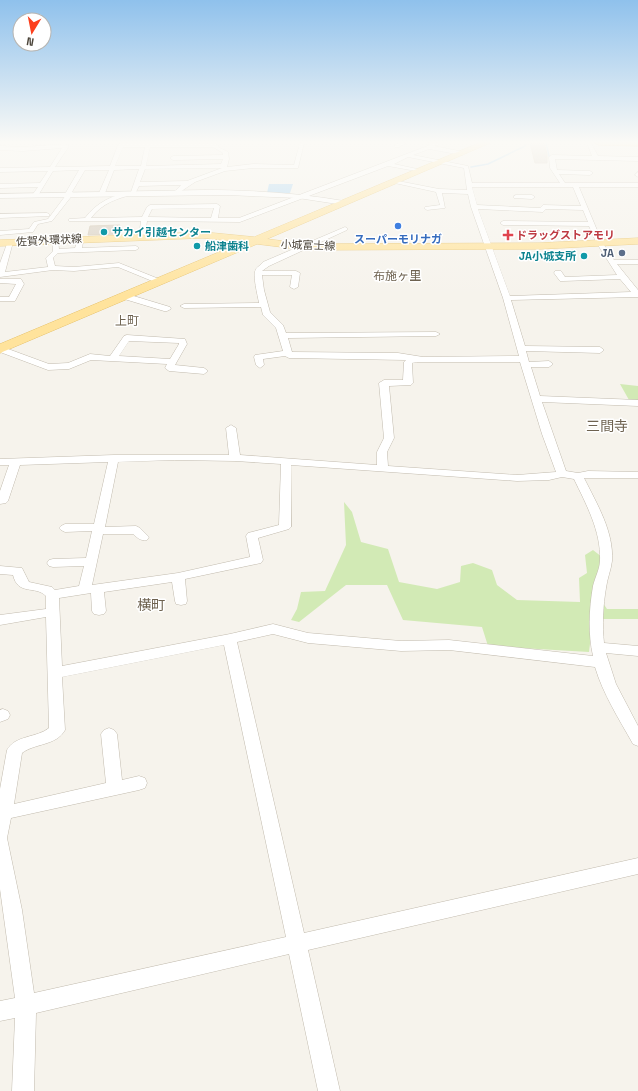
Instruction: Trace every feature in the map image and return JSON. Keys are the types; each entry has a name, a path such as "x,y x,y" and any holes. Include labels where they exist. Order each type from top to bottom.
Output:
{"main road":[{"path":"255,241 365,194"},
{"name":"佐賀外環状線","path":"5,242 55,240 79,244 142,236 218,235 255,241"},
{"name":"小城富士線","path":"0,349 255,241 306,247 419,245 540,246 638,241"}],"street":[{"path":"0,196 70,194"},
{"path":"0,233 31,231 36,223 50,220 70,194"},
{"path":"87,219 99,206 122,194"},
{"path":"237,194 303,196 344,203"},
{"path":"71,220 240,220 309,194"},
{"path":"427,208 443,207 440,194"},
{"path":"471,194 474,207 487,246 507,298 524,362 547,434 562,474"},
{"path":"516,197 533,197 531,194"},
{"path":"579,194 599,242 622,277 638,294"},
{"path":"142,236 144,219 150,206 217,206 214,220"},
{"path":"474,207 510,211 543,210 542,207 585,208"},
{"path":"0,216 54,215"},
{"path":"503,223 592,224"},
{"path":"345,229 266,264 258,273 260,290 266,313 280,327 289,355 359,352 416,359 549,364"},
{"path":"55,240 56,251"},
{"path":"0,276 5,242"},
{"path":"53,268 50,265 49,258 56,251 79,244 136,248"},
{"path":"611,262 638,262"},
{"path":"0,276 53,268 74,270 119,265 160,280"},
{"path":"258,273 296,273 294,287"},
{"path":"558,273 563,279 622,277"},
{"path":"0,276 18,281 20,284 12,299 0,299"},
{"path":"507,298 638,294"},
{"path":"124,296 167,309"},
{"path":"184,306 264,305"},
{"path":"353,325 353,335"},
{"path":"282,336 310,334 432,334 431,343"},
{"path":"113,358 127,338 182,341 183,344 169,368 181,368 204,372"},
{"path":"520,348 600,350"},
{"path":"0,349 48,367 69,366 90,356 173,362"},
{"path":"260,365 258,357 288,352"},
{"path":"383,468 380,458 381,450 389,438 384,404 384,383 408,383 408,362 416,359"},
{"path":"537,399 571,399 601,402 638,403"},
{"path":"230,428 235,458"},
{"path":"99,611 91,589 91,562 114,458"},
{"path":"0,462 114,458 235,458 517,478 549,477 562,474 578,476 588,474 638,474"},
{"path":"0,501 2,501 16,461"},
{"path":"52,595 178,577 257,560 252,536 285,527 286,461"},
{"path":"578,476 605,543 606,559 596,612 597,647 600,662 616,699 638,740"},
{"path":"65,528 94,527 98,530 136,530 143,537"},
{"path":"53,563 91,562"},
{"path":"0,570 18,571 20,579 25,586 47,590 52,595 57,730 52,736 20,745 15,750 0,835"},
{"path":"178,577 181,601"},
{"path":"0,620 53,612"},
{"path":"54,673 230,639 273,629 308,638 401,646 449,645 600,662"},
{"path":"230,639 329,1091"},
{"path":"597,647 638,651"},
{"path":"109,734 115,788"},
{"path":"4,812 139,783"},
{"path":"0,841 13,910 26,1006 23,1091"},
{"path":"0,1012 638,866"}],"green space":[{"path":"620,384 638,386 638,401 629,400"},
{"path":"344,502 352,512 361,542 388,549 399,582 437,589 460,582 461,566 473,563 492,570 497,585 517,600 580,602 579,578 587,573 585,555 593,550 602,557 594,590 607,609 638,609 638,619 593,619 589,652 488,646 482,627 403,620 387,585 346,585 299,622 291,620 297,609 301,592 325,591 346,545"}],"building":[{"name":"サカイ引越センター","path":"120,225 119,234 88,235 90,226"}],"place":[{"name":"スーパーモリナガ","path":"398,226"},
{"name":"サカイ引越センター","path":"104,232"},
{"name":"ドラッグストアモリ","path":"508,235"},
{"name":"船津歯科","path":"197,246"},
{"name":"JA","path":"622,253"},
{"name":"JA小城支所","path":"584,256"}],"district":[{"name":"布施ヶ里","path":"397,276"},
{"name":"上町","path":"127,321"},
{"name":"三間寺","path":"607,426"},
{"name":"横町","path":"151,605"}]}
